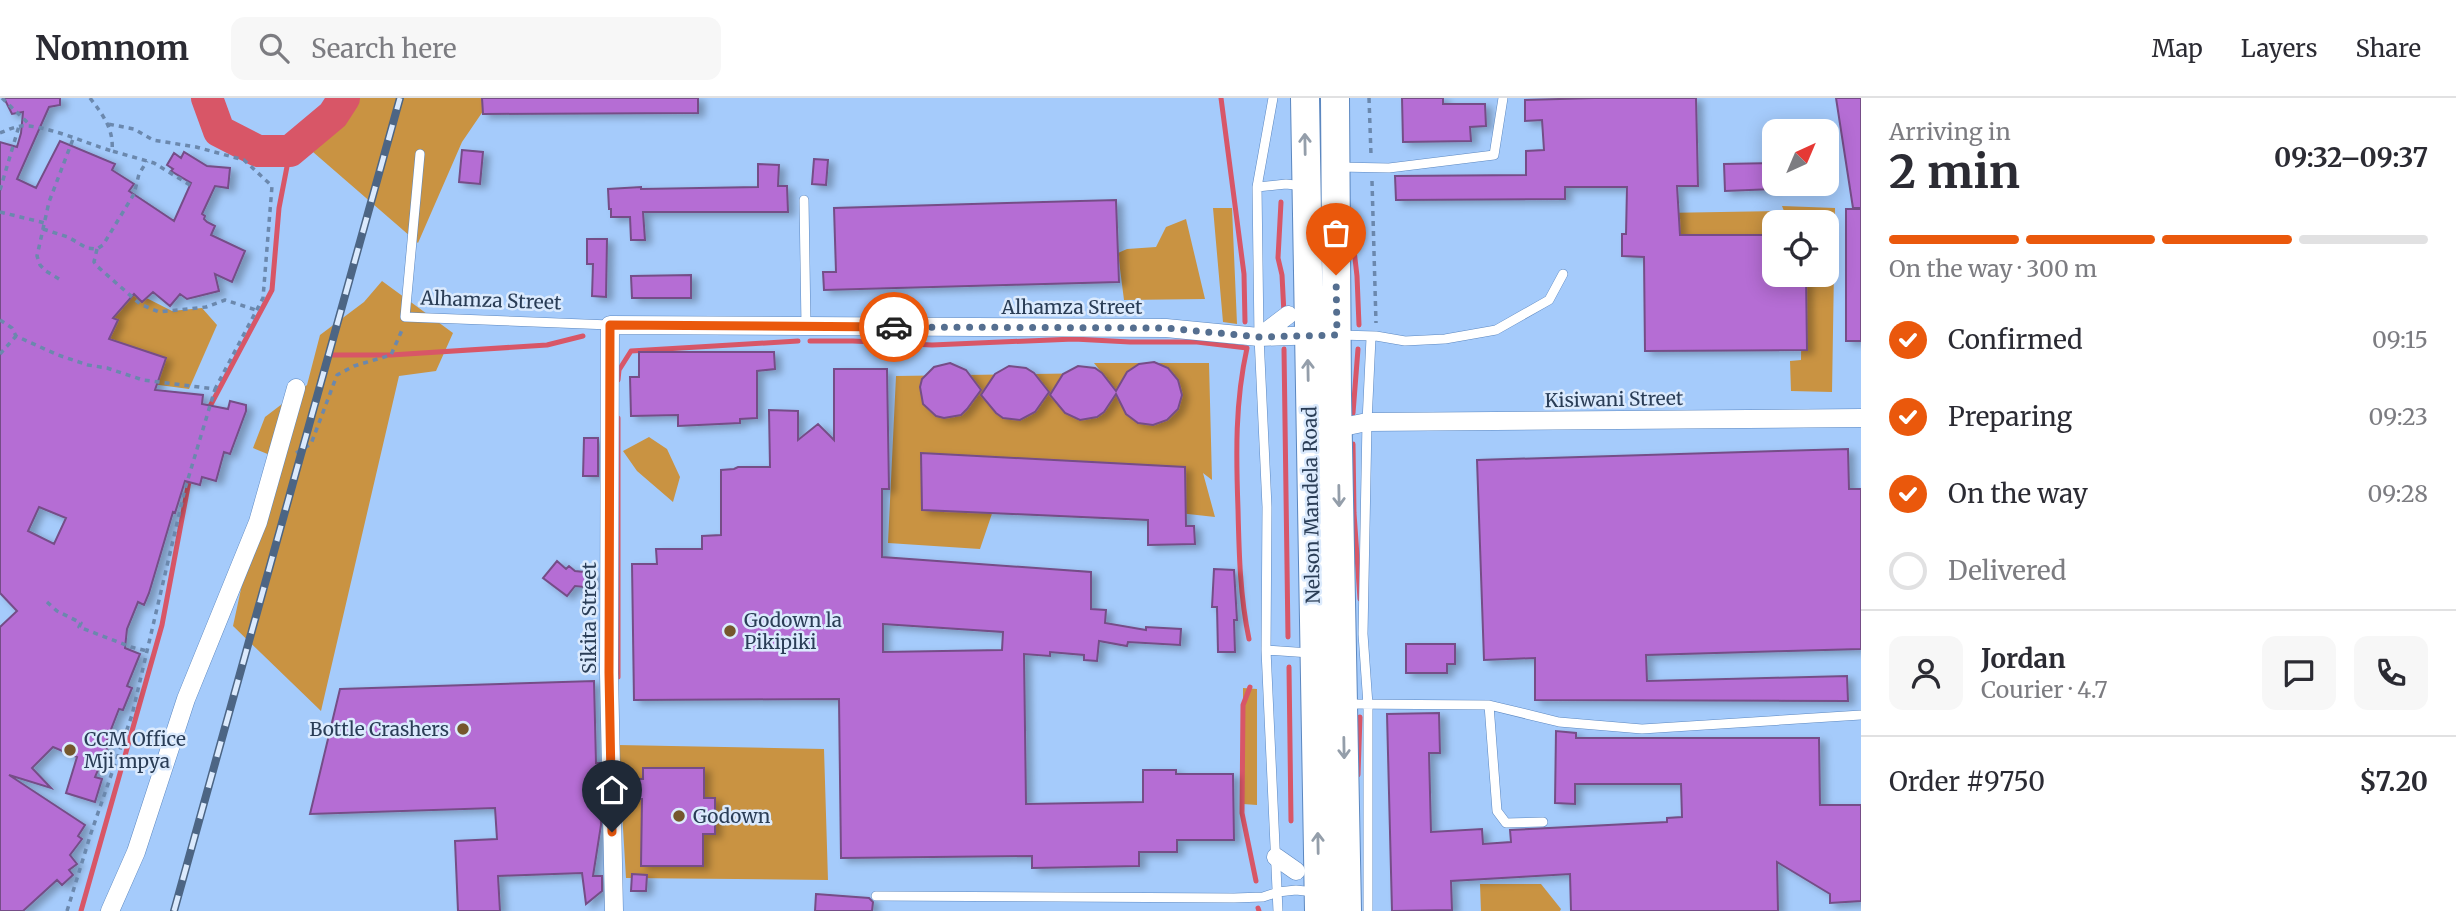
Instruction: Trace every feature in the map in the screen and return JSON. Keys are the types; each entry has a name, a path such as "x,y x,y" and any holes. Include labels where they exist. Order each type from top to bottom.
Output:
{"main road":[{"name":"Nelson Mandela Road","path":"1305,98 1307,335 1319,902"},
{"name":"Nelson Mandela Road","path":"1335,98 1338,428 1355,704 1347,911"}],"street":[{"path":"1259,337 1288,315"},
{"name":"Alhamza Street","path":"610,325 1166,328 1259,337 1337,335"},
{"name":"Sikita Street","path":"610,325 609,673 614,911"},
{"path":"110,911 136,852 186,699 258,522 296,388"},
{"name":"Kisiwani Street","path":"1367,422 1861,418"},
{"path":"1338,428 1367,422"},
{"path":"1276,858 1296,871"}],"lane":[{"path":"1273,98 1257,187 1259,337 1267,507 1266,650 1278,911"},
{"path":"1337,167 1389,168 1494,155 1503,98"},
{"path":"405,317 420,154"},
{"path":"1257,187 1286,184 1306,186"},
{"path":"804,200 806,326"},
{"path":"1337,335 1371,338 1376,336 1405,341 1446,339 1496,330 1549,300 1563,274"},
{"name":"Alhamza Street","path":"405,317 610,325"},
{"path":"1368,911 1355,704 1363,634 1371,338"},
{"path":"1266,650 1314,653"},
{"path":"1355,704 1489,705 1559,722 1642,729 1861,715"},
{"path":"1489,705 1497,811 1506,823 1543,822"},
{"path":"876,896 1234,898 1263,897 1296,890 1319,902"}],"path":[{"path":"2,98 31,126"},
{"path":"90,98 108,124 113,137 112,151"},
{"path":"67,911 132,715 185,489 215,389 263,298 272,186 244,160 196,147 153,141 134,130 108,124"},
{"path":"0,190 19,126"},
{"path":"0,133 19,126 58,132 154,163 190,185"},
{"path":"59,279 46,271 37,256 50,202 73,139"},
{"path":"148,161 139,174 134,194 103,245 97,250 94,262 140,304 159,312 206,307 225,300 256,310"},
{"path":"0,212 44,226 87,248 97,250"},
{"name":"Alhamza Street","path":"289,458 311,444 337,375 354,366 391,355 405,317"},
{"path":"0,320 12,328 16,336 88,365 107,368 143,380 215,389"},
{"path":"0,354 16,336"},
{"path":"47,602 57,611 80,623 79,627 131,648 147,651"}],"shaded area":[{"path":"339,98 492,98 462,142 418,243 298,139"},
{"path":"1782,206 1835,208 1835,210 1784,210"},
{"path":"1213,208 1232,208 1237,324 1223,322"},
{"path":"1762,211 1762,245 1661,243 1662,213"},
{"path":"1186,219 1205,299 1124,300 1118,253 1127,249 1156,247 1166,227"},
{"path":"382,281 453,333 436,371 399,376 321,711 233,626 270,455 253,448 265,417 307,385 320,335 364,302"},
{"path":"117,283 172,311 202,308 217,325 189,389 144,383 96,344"},
{"path":"1802,287 1834,287 1832,392 1791,391 1790,361 1801,360"},
{"path":"1094,363 1209,363 1212,480 1203,473 1215,517 999,493 980,549 888,543 896,376 1102,373"},
{"path":"649,437 667,449 680,477 673,502 637,471 623,451"},
{"path":"1243,688 1257,689 1257,805 1243,804"},
{"path":"618,745 824,749 828,880 626,878"},
{"path":"1480,884 1541,884 1561,909 1481,911"}],"building":[{"path":"4,98 60,98 60,105 49,107 17,179 36,188 60,141 115,164 112,170 134,184 129,191 174,221 191,183 171,171 173,169 167,165 174,153 181,158 184,152 207,166 230,168 228,188 215,186 202,214 207,222 215,226 211,235 245,251 232,282 215,274 219,291 187,299 180,294 170,306 153,292 142,302 134,294 113,318 118,320 109,339 166,358 155,390 203,395 202,404 228,409 230,401 246,405 246,411 230,454 224,452 216,481 202,477 200,485 185,481 149,593 144,605 138,602 127,629 125,648 140,654 127,686 132,688 123,710 119,709 95,777 102,779 95,802 66,793 77,757 53,747 32,768 51,788 9,775 85,825 78,836 82,839 70,855 77,864 69,870 73,875 62,885 57,880 23,911 0,911 0,627 17,611 0,593 0,142 17,147 23,112 12,114","holes":["39,507 66,518 54,544 28,531"]},
{"path":"482,98 698,98 698,113 483,114"},
{"path":"1402,98 1443,98 1443,104 1485,104 1486,126 1470,127 1471,141 1403,142"},
{"path":"1696,98 1698,186 1677,186 1680,235 1762,235 1762,287 1806,287 1807,350 1645,351 1644,257 1622,256 1622,234 1626,234 1627,187 1565,187 1565,199 1396,200 1395,176 1526,175 1526,151 1544,150 1542,120 1525,121 1525,100"},
{"path":"1836,98 1861,98 1861,208 1853,208"},
{"path":"462,150 483,152 480,184 459,182"},
{"path":"814,159 828,160 826,185 812,184"},
{"path":"1762,163 1762,189 1725,191 1724,164"},
{"path":"758,164 779,165 778,186 787,186 788,212 643,212 645,240 631,240 630,217 611,217 608,189 758,187"},
{"path":"1116,200 1119,282 824,290 823,272 836,272 834,208"},
{"path":"1846,209 1861,209 1861,341 1846,341"},
{"path":"587,239 607,239 606,297 592,296 593,264 587,264"},
{"path":"691,275 691,298 632,298 631,276"},
{"path":"639,352 774,352 775,369 757,371 757,418 740,419 740,423 678,426 678,415 631,416 630,377 639,377"},
{"path":"1154,362 1168,368 1178,380 1182,395 1178,409 1167,420 1153,425 1138,423 1126,414 1116,394 1104,412 1097,417 1080,420 1065,413 1050,395 1063,374 1078,366 1095,368 1116,391 1127,372 1139,364"},
{"path":"950,363 966,370 981,390 961,415 944,418 936,416 923,404 920,387 922,379 934,367"},
{"path":"1009,366 1026,368 1034,373 1049,392 1035,412 1020,420 1003,418 981,395 995,374"},
{"path":"834,369 887,369 889,489 882,489 882,557 1091,572 1091,609 1106,610 1105,623 1146,630 1146,627 1181,629 1180,645 1128,642 1127,646 1099,641 1097,661 1084,660 1084,655 1050,652 1050,656 1024,654 1026,804 1143,802 1143,770 1176,770 1176,774 1233,774 1234,840 1177,840 1177,852 1139,852 1139,866 1032,868 1032,856 841,858 839,699 634,700 632,564 657,564 656,549 702,549 702,536 721,535 721,470 770,467 769,410 798,411 798,440 818,424 834,440","holes":["883,624 1003,632 1002,650 883,652"]},
{"path":"584,438 598,438 598,476 583,476"},
{"path":"1848,449 1849,489 1861,489 1861,649 1646,655 1647,681 1847,676 1848,701 1535,700 1535,658 1484,660 1477,460"},
{"path":"921,453 1185,467 1186,526 1194,526 1195,544 1148,545 1148,520 922,510"},
{"path":"557,561 566,569 569,566 575,571 594,573 594,588 575,586 567,596 543,578"},
{"path":"1214,569 1234,570 1237,620 1234,620 1235,652 1218,652 1217,607 1212,607"},
{"path":"1406,644 1455,644 1455,664 1447,664 1447,673 1406,673"},
{"name":"Bottle Crashers","path":"594,681 601,825 593,876 602,876 602,891 586,904 582,873 498,876 500,911 458,911 455,841 497,839 495,808 310,814 340,689"},
{"path":"1439,713 1440,753 1429,753 1431,832 1482,829 1483,844 1511,842 1510,830 1667,822 1667,818 1682,817 1681,784 1575,784 1575,804 1555,803 1556,731 1576,733 1576,738 1819,738 1820,805 1861,805 1861,901 1830,903 1830,894 1777,862 1778,911 1571,911 1570,874 1451,881 1452,910 1392,911 1387,714"},
{"name":"Godown","path":"643,768 704,768 704,798 715,798 715,834 703,834 703,866 641,866 642,799 632,799 632,779 643,779"},
{"path":"632,874 647,875 646,891 631,891"},
{"path":"816,894 869,898 873,902 872,911 815,911"}],"waterway":[{"path":"207,98 219,131 258,151 290,151 333,115 344,98"},
{"path":"1221,98 1244,274 1245,322"},
{"path":"208,410 272,290 279,208 290,151"},
{"path":"1281,202 1278,258 1282,275 1284,314"},
{"path":"1350,215 1359,325"},
{"path":"331,355 391,355 547,345 583,336"},
{"path":"810,341 932,345 1074,339 1197,342 1247,348 1238,408 1237,469 1240,574 1249,639"},
{"path":"618,380 619,370 631,351 798,341"},
{"path":"1284,349 1288,637"},
{"path":"1353,413 1358,349"},
{"path":"618,418 618,677"},
{"path":"1353,444 1354,513 1360,599"},
{"path":"81,911 162,625 190,476"},
{"path":"1289,667 1291,821"},
{"path":"1250,687 1243,705 1242,813 1256,881"},
{"path":"1358,775 1360,717"}],"railway":[{"path":"174,911 400,98"}],"way so far":[{"path":"894,327 1166,328 1259,337 1337,335 1336,275"}],"place":[{"name":"Godown la Pikipiki","path":"730,631"},
{"name":"Bottle Crashers","path":"463,729"},
{"name":"CCM Office Mji mpya","path":"70,750"},
{"name":"Godown","path":"679,816"}],"route":[{"path":"612,832 609,673 610,325 894,327"}]}
